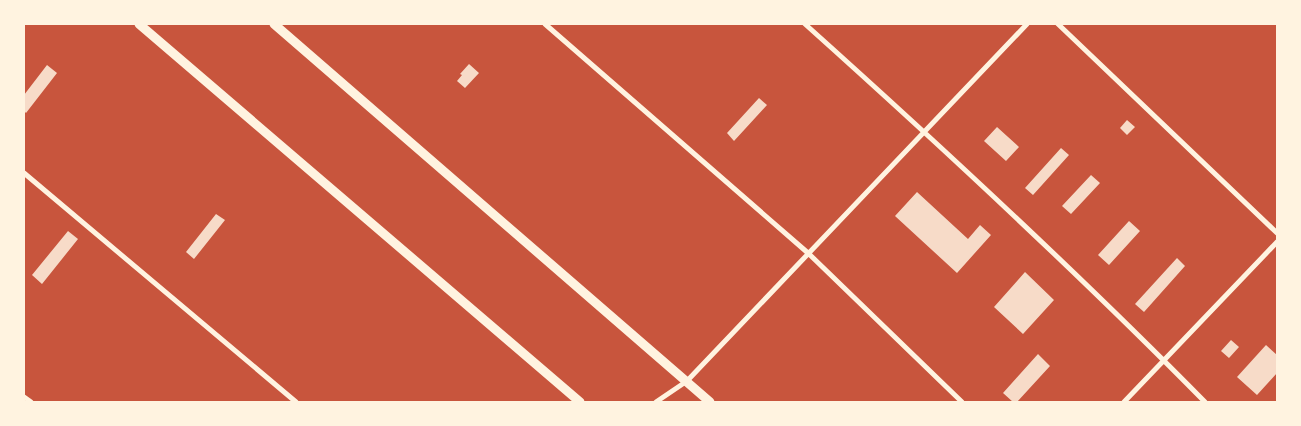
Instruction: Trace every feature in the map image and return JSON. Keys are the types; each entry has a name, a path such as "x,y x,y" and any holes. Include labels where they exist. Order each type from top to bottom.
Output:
{"street":[{"path":"139,24 580,402"},
{"path":"274,24 710,402"},
{"path":"545,24 808,253 962,402"},
{"path":"804,24 924,131 1164,360 1205,402"},
{"path":"656,402 687,381 1026,24"},
{"path":"1058,24 1277,233"},
{"path":"24,173 296,402"},
{"path":"1124,402 1277,242"},
{"path":"24,397 31,402"}],"building":[{"path":"469,64 479,73 465,88 457,81 462,75 460,74"},
{"path":"47,65 57,73 26,113 24,111 24,95"},
{"path":"759,98 767,105 734,141 727,133"},
{"path":"1127,120 1135,127 1127,135 1120,128"},
{"path":"997,127 1019,147 1006,161 984,141"},
{"path":"1061,148 1069,155 1033,195 1025,188"},
{"path":"1091,175 1100,183 1071,214 1062,206"},
{"path":"917,192 968,239 980,225 991,235 957,273 895,216"},
{"path":"216,214 225,220 194,259 186,252"},
{"path":"1129,221 1140,231 1109,265 1098,255"},
{"path":"68,231 78,239 42,284 32,275"},
{"path":"1177,258 1185,266 1144,312 1135,304"},
{"path":"1025,272 1054,300 1023,334 994,307"},
{"path":"1231,340 1239,347 1229,358 1221,351"},
{"path":"1266,345 1277,355 1277,373 1257,395 1237,377"},
{"path":"1038,354 1050,366 1017,402 1013,402 1003,393"}]}
